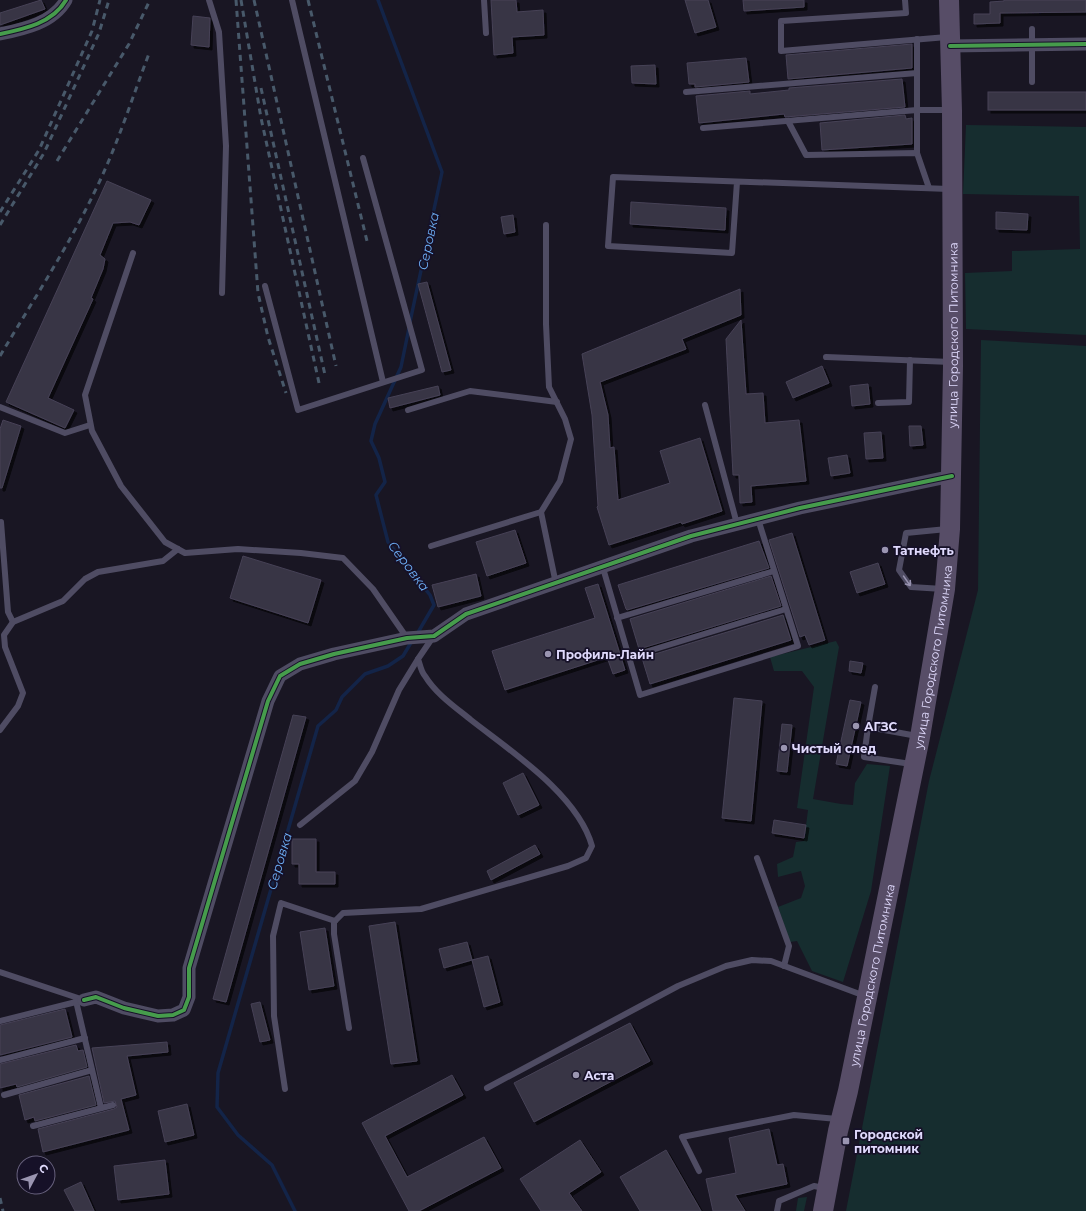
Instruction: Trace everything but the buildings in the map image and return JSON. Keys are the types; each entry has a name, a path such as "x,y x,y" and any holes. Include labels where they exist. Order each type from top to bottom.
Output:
{"main road":[{"name":"улица Городского Питомника","path":"823,1211 920,737 946,589 952,476 953,362 951,189 952,110 949,0"}],"street":[{"path":"0,34 43,22 63,5 66,0"},
{"path":"949,35 1032,45 1086,44"},
{"path":"80,1001 96,997 124,1008 158,1016 173,1015 184,1010 189,997 189,968 268,701 280,676 300,664 334,654 408,638 434,636 466,614 691,536 800,508 952,476"}],"lane":[{"path":"209,0 220,32 226,146 222,293"},
{"path":"292,0 383,382"},
{"path":"484,0 486,33"},
{"path":"905,0 906,13 781,21 781,51 949,35"},
{"path":"1032,29 1032,82"},
{"path":"917,39 917,152 929,188"},
{"path":"686,92 917,73"},
{"path":"703,128 917,110 952,110"},
{"path":"788,121 806,156 917,152"},
{"path":"265,286 298,410 422,370 363,158"},
{"path":"737,182 732,253 608,246 613,177 951,189"},
{"path":"431,546 541,512 560,481 571,439 565,419 549,387 546,324 546,225"},
{"path":"133,253 85,395 92,431 121,486 165,542 185,553 246,549 343,558 374,589 408,638"},
{"path":"826,357 953,362"},
{"path":"878,403 909,402 910,360"},
{"path":"408,410 470,391 557,402"},
{"path":"705,405 737,524"},
{"path":"0,407 65,433 90,425"},
{"path":"541,512 556,584"},
{"path":"602,568 640,695 798,646 758,519"},
{"path":"1,522 8,612 13,622"},
{"path":"946,589 911,587 899,570 906,534 950,529"},
{"path":"0,730 18,706 23,693 5,647 4,635 13,622 63,601 85,579 98,572 163,561 178,549"},
{"path":"618,618 774,571"},
{"path":"629,657 786,609"},
{"path":"300,825 355,781 372,752 399,690 434,636"},
{"path":"349,1028 334,934 335,921 342,913 421,908 568,866 586,858 592,846 588,830 572,806 530,766 448,702 424,676 418,659"},
{"path":"875,687 864,757 914,764"},
{"path":"868,727 920,737"},
{"path":"757,858 789,946 784,966"},
{"path":"285,1089 274,1016 273,936 281,903 335,921"},
{"path":"486,1088 678,986 726,966 752,960 771,961 867,997"},
{"path":"0,972 80,1001"},
{"path":"0,1021 80,1001"},
{"path":"80,1001 85,1038 101,1108"},
{"path":"0,1060 85,1038"},
{"path":"4,1095 92,1070"},
{"path":"34,1126 113,1105"},
{"path":"699,1171 682,1137 794,1115 841,1119"},
{"path":"777,1211 779,1201 814,1186 828,1189"}],"green space":[{"path":"966,125 1086,127 1086,335 966,329 965,273 1012,271 1012,251 1080,249 1079,196 963,194"},
{"path":"981,340 1086,346 1086,1211 846,1211 929,781 978,590"},
{"path":"836,641 839,647 813,799 853,805 855,783 867,764 890,766 871,891 843,982 812,971 797,941 790,942 778,907 801,898 805,886 801,871 778,877 777,864 793,857 796,842 804,841 808,810 797,808 814,687 802,671 774,671 770,657"},
{"path":"807,1197 804,1211 796,1211 798,1198"}],"waterway":[{"name":"Серовка","path":"378,0 442,172 410,322"},
{"name":"Серовка","path":"409,328 401,367 375,424 371,441 379,458 385,482 376,495 388,542 430,595 434,605 417,634"},
{"name":"Серовка","path":"295,1211 272,1165 238,1135 217,1107 218,1073 318,726 336,710 342,697 365,674 388,666 403,656 412,641"}],"railway":[{"path":"0,212 39,150 92,31 100,0"},
{"path":"0,225 44,153 99,33 109,0"},
{"path":"57,161 129,44 150,0"},
{"path":"236,0 258,293 268,337 286,393"},
{"path":"241,0 261,118 319,383"},
{"path":"254,0 336,366"},
{"path":"308,0 367,241"},
{"path":"0,356 84,214 117,140 150,51"},
{"path":"261,88 325,375"},
{"path":"0,1198 3,1211"}],"cycle path":[{"path":"0,34 19,30 46,20 54,14 66,0"},
{"path":"950,46 1086,44"},
{"path":"84,1000 96,997 124,1008 158,1016 173,1015 184,1010 189,997 189,968 268,701 280,676 300,664 334,654 407,638 434,636 466,614 691,536 800,508 952,476"}],"place":[{"name":"Татнефть","path":"885,550"},
{"name":"Профиль-Лайн","path":"548,654"},
{"name":"АГЗС","path":"856,726"},
{"name":"Чистый след","path":"784,748"},
{"name":"Аста","path":"576,1075"},
{"name":"Городской питомник","path":"846,1141"}]}
